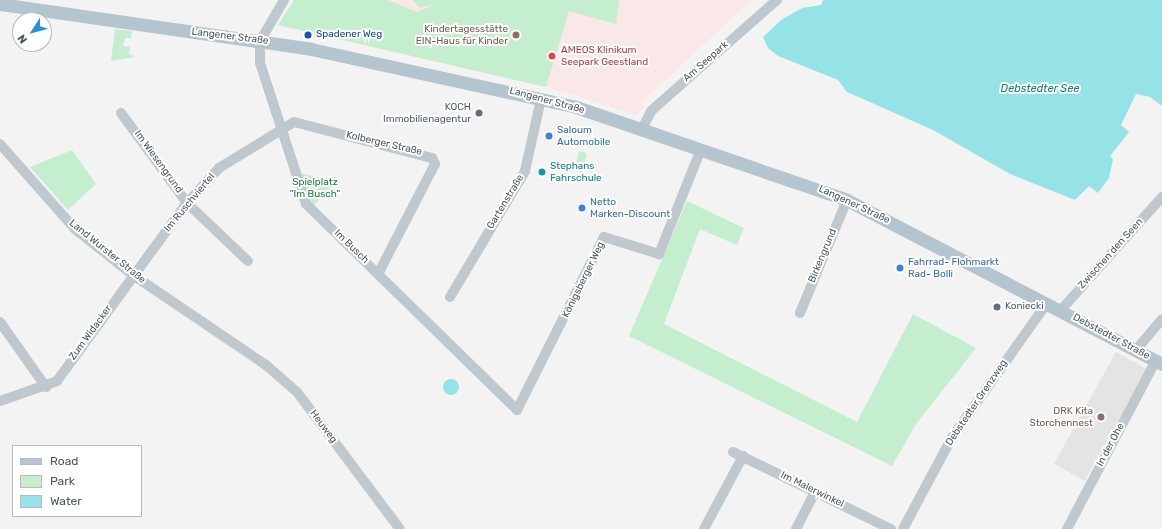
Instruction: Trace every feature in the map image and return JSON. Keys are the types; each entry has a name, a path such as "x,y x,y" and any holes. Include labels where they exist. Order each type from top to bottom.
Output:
{"main road":[{"name":"Langener Straße","path":"0,4 260,41 401,66 541,99 642,129 847,200 1061,310"},
{"name":"Debstedter Straße","path":"1061,310 1159,362"}],"street":[{"path":"260,41 284,0"},
{"name":"Am Seepark","path":"642,129 651,111 777,0"},
{"name":"Im Busch","path":"260,41 260,62 280,131 306,204 517,410"},
{"name":"Gartenstraße","path":"450,297 525,171 541,99"},
{"name":"Im Wiesengrund","path":"121,113 188,202 248,261"},
{"name":"Kolberger Straße","path":"280,131 294,122 432,158 435,164 378,274"},
{"name":"Im Ruschviertel","path":"133,275 188,202 219,168 280,131"},
{"name":"Land Wurster Straße","path":"0,144 75,229 133,275 230,342"},
{"name":"Königsberger Weg","path":"517,410 604,237 659,254 702,149"},
{"name":"Zwischen den Seen","path":"1061,310 1162,196"},
{"name":"Birkengrund","path":"800,313 847,200"},
{"name":"Zum Widacker","path":"46,386 56,381 133,275"},
{"name":"Debstedter Grenzweg","path":"903,529 951,439 1047,303"},
{"path":"1136,350 1162,319"},
{"path":"0,322 46,386 0,401"},
{"name":"Heuweg","path":"230,342 297,392 400,529"},
{"name":"In der Ohe","path":"1067,529 1159,362"},
{"name":"Im Malerwinkel","path":"733,452 891,529"},
{"path":"704,529 743,456"},
{"path":"796,529 815,492"}],"shaded area":[{"name":"AMEOS Klinikum Seepark Geestland","path":"294,0 751,0 644,100 643,109 636,115 546,87 278,25"},
{"name":"DRK Kita Storchennest","path":"1116,352 1147,369 1085,481 1054,464"}],"green space":[{"path":"294,0 388,0 417,12 434,5 419,7 412,0 619,0 616,24 569,11 546,87 278,25"},
{"path":"115,29 132,31 131,38 125,38 123,46 130,47 129,54 135,57 111,61"},
{"path":"72,150 96,184 68,210 30,167"},
{"path":"579,151 587,153 582,172 574,170"},
{"name":"Spielplatz \"Im Busch\"","path":"299,173 336,181 313,206"},
{"path":"687,201 744,228 737,245 700,229 664,324 857,422 913,314 976,348 916,424 892,466 629,336"}],"water":[{"name":"Debstedter See","path":"823,0 1162,0 1162,106 1150,97 1136,94 1121,125 1129,132 1110,156 1113,159 1109,178 1098,193 1089,186 1075,200 1010,174 933,130 847,92 838,80 778,56 768,48 763,37 781,20 802,8 821,5"},
{"path":"451,379 457,381 459,387 457,393 451,395 445,393 443,387 445,381"}],"place":[{"name":"Spadener Weg","path":"308,35"},
{"name":"Kindertagesstätte EIN-Haus für Kinder","path":"516,35"},
{"name":"AMEOS Klinikum Seepark Geestland","path":"552,56"},
{"name":"KOCH Immobilienagentur","path":"479,113"},
{"name":"Saloum Automobile","path":"549,136"},
{"name":"Stephans Fahrschule","path":"542,172"},
{"name":"Netto Marken-Discount","path":"582,208"},
{"name":"Fahrrad- Flohmarkt Rad- Bolli","path":"900,268"},
{"name":"Koniecki","path":"997,307"},
{"name":"DRK Kita Storchennest","path":"1101,417"}]}
